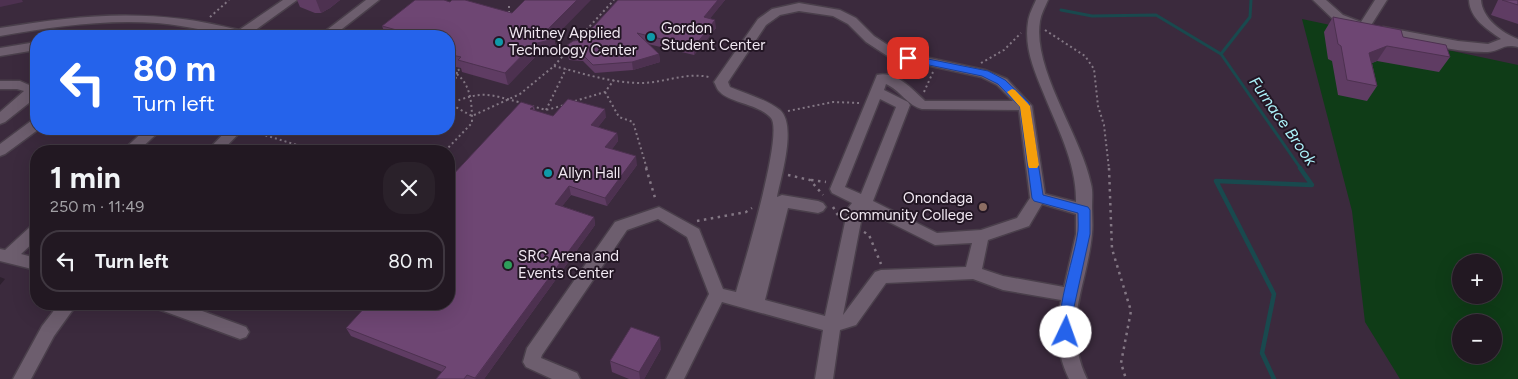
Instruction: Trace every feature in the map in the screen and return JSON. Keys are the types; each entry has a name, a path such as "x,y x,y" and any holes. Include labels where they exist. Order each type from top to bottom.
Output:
{"street":[{"path":"249,30 290,0"},
{"path":"333,30 373,0"},
{"path":"1042,0 1028,28 1036,60 1072,146 1084,185 1084,234 1070,295 1066,332 1073,368 1078,379"},
{"path":"1319,0 1338,18 1364,27 1458,45 1489,48 1514,42"},
{"path":"1364,27 1381,0"},
{"path":"1475,0 1475,7 1481,17 1514,42"},
{"path":"748,302 782,134 779,119 775,114 769,109 725,90 721,82 762,22 780,10 798,7 836,13 852,21 870,39 892,54 985,74 1002,82 1025,106 1038,198 1023,222 981,236 935,239 837,189 882,78 900,85 922,105 1025,106"},
{"path":"345,30 362,9"},
{"path":"0,32 74,21 143,17 189,22 219,30"},
{"path":"0,52 30,47"},
{"path":"0,86 26,85 30,89"},
{"path":"824,379 832,325 856,208 865,203 904,105 876,92"},
{"path":"0,119 29,96 30,93"},
{"path":"0,151 30,128"},
{"path":"136,145 148,135"},
{"path":"220,145 230,135"},
{"path":"1038,198 1084,210"},
{"path":"748,302 782,201 825,203"},
{"path":"571,379 532,362 533,353 621,226 659,213 693,233 717,294 676,379"},
{"path":"4,256 30,236"},
{"path":"974,273 981,236"},
{"path":"4,256 30,262"},
{"path":"717,294 832,325 850,320 881,277 974,273 1003,283 1070,295"},
{"path":"22,379 48,331 64,310"},
{"path":"180,310 240,332"}],"path":[{"path":"472,116 520,94 554,66 614,0"},
{"path":"509,6 509,24"},
{"path":"970,70 1004,50 1028,28 1046,30 1085,56 1094,69 1098,106 1104,125 1110,177 1112,250 1131,311 1121,363 1126,379"},
{"path":"922,105 923,94 937,64"},
{"path":"554,66 614,80 642,83 700,74 714,79"},
{"path":"455,81 457,72 462,68"},
{"path":"546,110 566,69"},
{"path":"451,145 472,123 471,95 467,85 457,72"},
{"path":"455,102 471,95 488,94 546,110 605,92 614,80"},
{"path":"605,92 619,117 633,122 659,213"},
{"path":"775,114 815,105 850,101 870,106"},
{"path":"455,107 472,116"},
{"path":"264,135 296,145"},
{"path":"775,172 810,180 825,203 841,221 854,225 869,234 883,270 893,276"},
{"path":"677,225 746,212 759,203"}],"shaded area":[{"name":"Onondaga Community College","path":"0,0 1518,0 1518,379 0,379 0,285 5,279 0,277"}],"green space":[{"path":"1302,19 1518,65 1518,379 1400,379 1365,322 1352,211"}],"building":[{"name":"Whitney Applied Technology Center","path":"415,0 444,0 450,2 452,0 465,0 512,13 525,0 577,0 542,35 554,39 533,44 505,73 458,60 461,57 455,56 455,30 397,30 382,26"},
{"name":"Gordon Student Center","path":"618,0 718,0 704,17 715,20 694,47 637,33 659,54 632,62 593,65 581,53 567,51 566,46 573,41 581,40"},
{"path":"1502,0 1518,0 1518,5"},
{"path":"1333,17 1401,30 1403,37 1446,45 1450,57 1387,46 1369,53 1377,86 1347,80 1341,46 1338,44"},
{"path":"568,99 605,109 591,125 617,133 605,147 636,156 605,198 569,186 555,204 594,217 475,378 467,375 464,379 436,379 446,367 346,328 362,310 455,310 455,173 521,102 534,106 530,109 553,116"},
{"path":"631,327 660,337 639,372 610,361"}],"waterway":[{"path":"1221,54 1250,17 1251,0"},
{"name":"Furnace Brook","path":"1061,10 1092,16 1156,15 1221,54"},
{"name":"Furnace Brook","path":"1221,54 1301,169"},
{"name":"Furnace Brook","path":"1274,379 1262,353 1274,294 1216,181 1312,185 1300,168"}],"slow traffic":[{"path":"1012,92 1025,106 1033,165"}],"place":[{"name":"Gordon Student Center","path":"651,37"},
{"name":"Whitney Applied Technology Center","path":"499,42"},
{"name":"Allyn Hall","path":"548,173"},
{"name":"Onondaga Community College","path":"983,207"},
{"name":"SRC Arena and Events Center","path":"508,265"}],"route":[{"path":"908,58 985,74 1002,82 1025,106 1038,198 1084,210 1084,234 1068,307 1066,332"}]}
